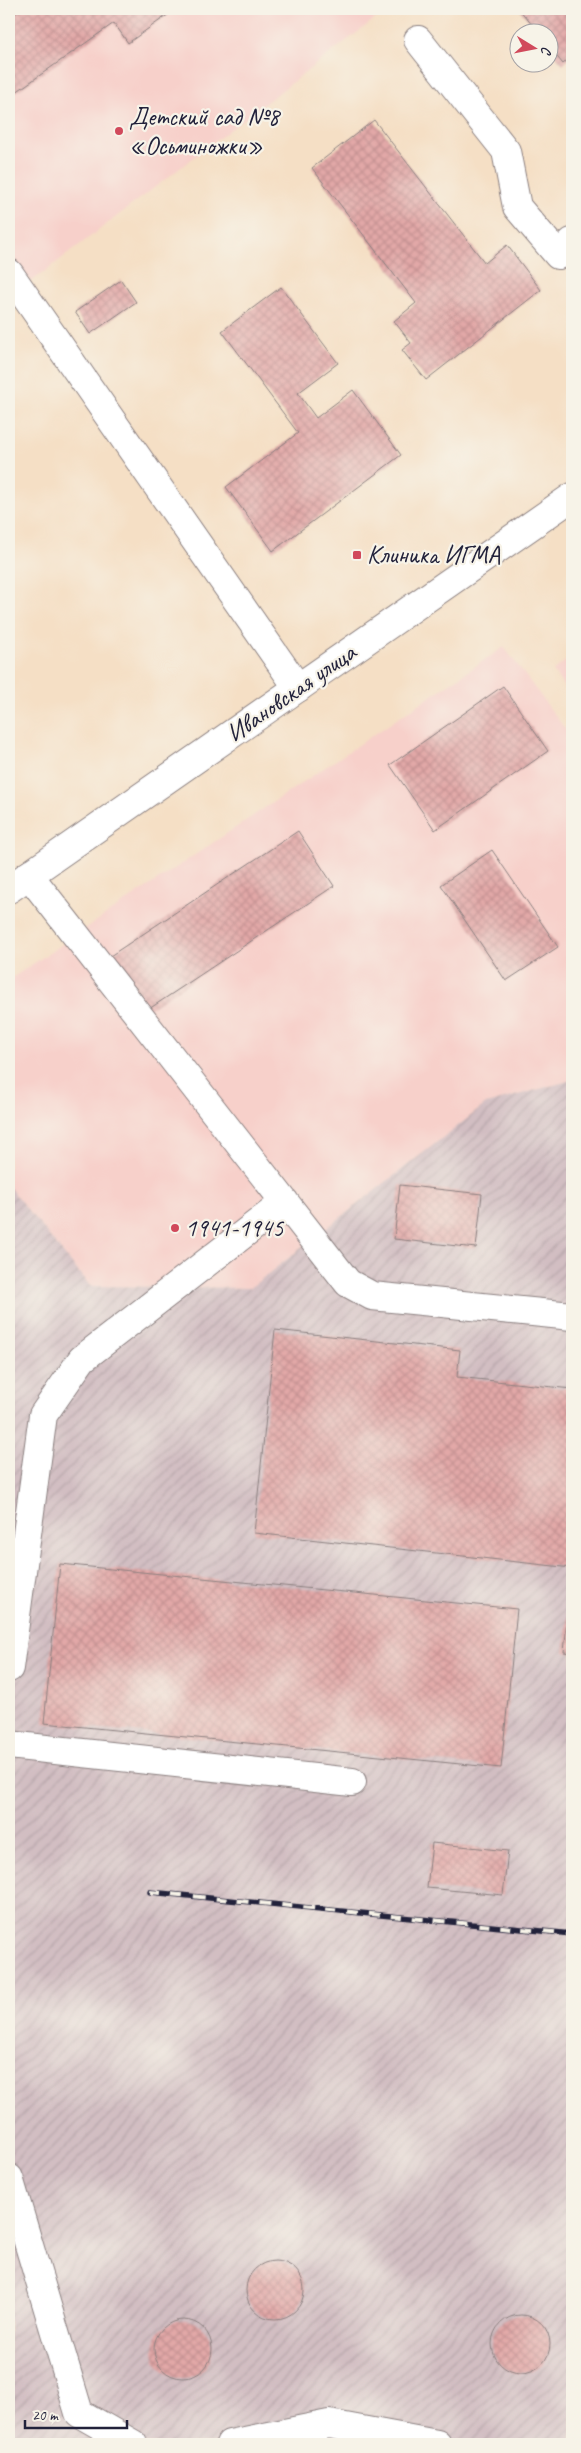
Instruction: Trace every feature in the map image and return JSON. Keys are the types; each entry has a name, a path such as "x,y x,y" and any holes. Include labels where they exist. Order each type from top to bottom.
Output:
{"main road":[{"path":"418,40 506,151 517,208 567,257"},
{"path":"9,273 298,688"},
{"name":"Ивановская улица","path":"19,882 572,497"},
{"path":"19,882 285,1202 348,1283 372,1296 572,1316"},
{"path":"9,1668 44,1415 82,1359 285,1202"},
{"path":"9,1746 352,1782"},
{"path":"9,2178 79,2413 133,2444"},
{"path":"230,2444 329,2424 437,2444"}],"shaded area":[{"name":"Детский сад №8 «Осьминожки»","path":"9,9 388,9 31,282 9,253"},
{"path":"504,647 572,738 572,1080 486,1104 250,1288 90,1286 9,1187 9,980"},
{"path":"572,656 572,699 553,671"},
{"path":"572,1080 572,2444 9,2444 9,1187 90,1286 250,1288 486,1104"}],"building":[{"path":"21,9 176,9 128,43 114,23 9,97 9,18"},
{"path":"519,9 572,9 572,56 563,64 558,58 558,22 530,22"},
{"path":"374,120 485,263 507,245 541,290 426,380 402,350 411,343 394,321 416,303 312,168"},
{"path":"121,280 136,302 90,334 75,312"},
{"path":"281,287 338,363 298,393 316,418 353,390 401,455 273,551 226,487 298,433 222,331"},
{"path":"503,686 548,751 435,830 390,765"},
{"path":"298,831 334,886 146,1011 110,956"},
{"path":"492,850 558,947 506,981 441,885"},
{"path":"400,1185 482,1194 476,1248 394,1239"},
{"path":"275,1330 460,1350 457,1377 572,1389 572,1568 254,1533"},
{"path":"60,1564 517,1609 501,1768 44,1723"},
{"path":"572,1584 572,1653 564,1652"},
{"path":"432,1843 508,1851 503,1895 427,1888"},
{"path":"275,2261 291,2266 299,2274 304,2290 299,2306 291,2314 275,2319 259,2314 251,2306 246,2290 251,2274 259,2266"},
{"path":"521,2315 537,2320 545,2328 550,2344 545,2360 537,2368 521,2373 505,2368 497,2360 492,2344 497,2328 505,2320"},
{"path":"183,2320 199,2325 207,2333 212,2349 207,2365 199,2373 183,2378 167,2373 159,2365 154,2349 159,2333 167,2325"}],"railway":[{"path":"150,1892 572,1934"}],"place":[{"name":"Детский сад №8 «Осьминожки»","path":"119,131"},
{"name":"Клиника ИГМА","path":"357,555"},
{"name":"1941-1945","path":"175,1228"}]}
